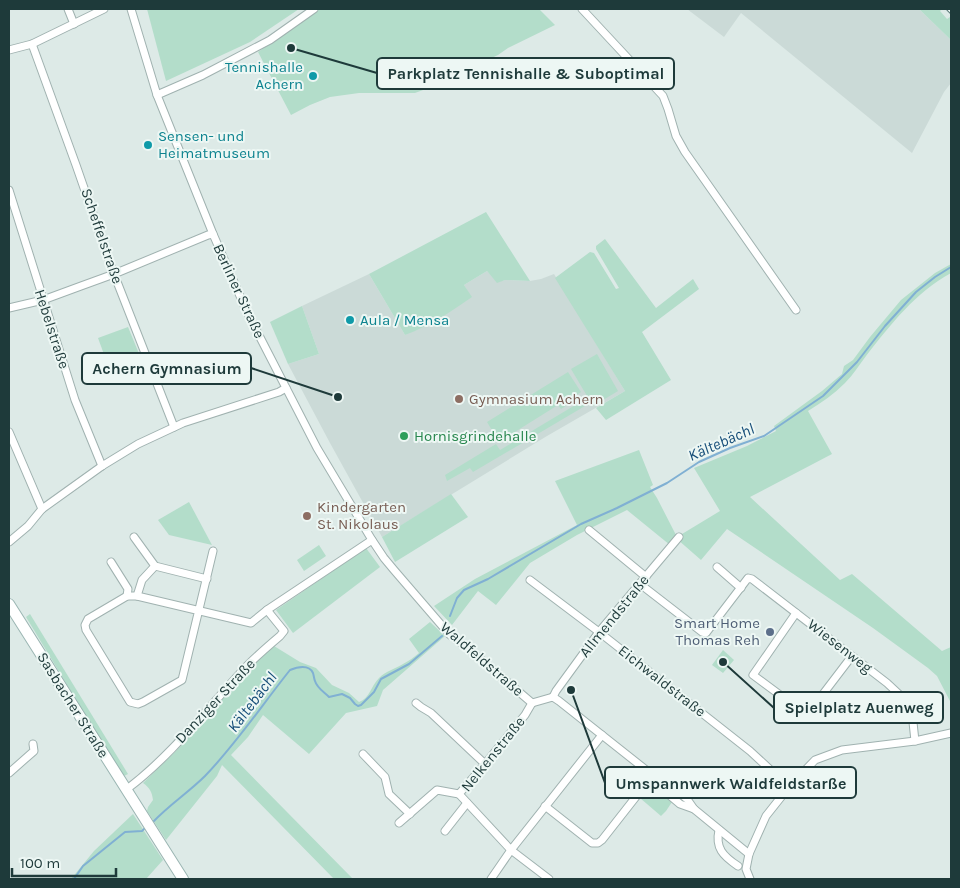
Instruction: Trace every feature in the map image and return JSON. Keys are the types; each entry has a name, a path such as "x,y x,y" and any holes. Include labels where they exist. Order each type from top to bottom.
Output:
{"street":[{"path":"68,9 74,24"},
{"path":"9,50 32,44 104,9"},
{"name":"Berliner Straße","path":"131,9 157,95 213,234 247,312 317,448 384,558"},
{"path":"157,95 270,40 314,9"},
{"path":"582,9 663,96 676,136 685,152 796,310"},
{"name":"Scheffelstraße","path":"32,44 114,274 174,427"},
{"name":"Hebelstraße","path":"9,190 75,400 102,466"},
{"path":"9,308 43,300 213,234"},
{"path":"9,542 28,526 42,509 102,466 138,444 174,427 286,388"},
{"path":"9,432 42,509"},
{"path":"589,530 646,577"},
{"path":"134,536 155,566 206,579"},
{"name":"Allmendstraße","path":"553,697 556,690 599,632 679,538"},
{"path":"213,551 198,611 182,680 143,702 138,704 130,702 86,630 85,624 88,619 128,596 137,596 198,611 251,623 267,610 372,540"},
{"name":"Waldfeldstraße","path":"384,558 450,635 532,703 553,697"},
{"path":"111,562 128,589 128,596"},
{"path":"137,596 142,580 155,566"},
{"path":"640,584 702,632 706,633 741,588 717,567"},
{"name":"Wiesenweg","path":"741,588 748,578 752,579 887,683 902,697 912,713 915,740"},
{"name":"Eichwaldstraße","path":"530,580 750,751 789,787"},
{"name":"Sasbacher Straße","path":"9,604 183,879"},
{"name":"Danziger Straße","path":"126,789 136,782 181,738 244,668 284,631 267,610"},
{"path":"796,613 753,675 806,715 852,656"},
{"path":"553,697 665,785 674,788 687,799 694,809 748,854"},
{"path":"416,703 431,713 485,764"},
{"name":"Nelkenstraße","path":"532,703 525,715 459,794 511,850 548,879"},
{"path":"750,879 746,869 748,854 766,816 789,787 815,760 840,750 951,733"},
{"path":"491,879 511,850 602,735"},
{"path":"9,773 34,751 32,744"},
{"path":"363,754 385,777 389,794 410,814"},
{"path":"545,806 592,843 598,843 653,775"},
{"path":"399,823 437,790 459,794"},
{"name":"Nelkenstraße","path":"445,831 467,803"},
{"path":"719,830 717,841 720,850 738,866"}],"shaded area":[{"path":"687,9 919,9 951,40 951,83 944,92 912,153 741,13 724,37"},
{"name":"Gymnasium Achern","path":"487,271 497,282 505,280 530,281 554,274 625,391 547,436 382,537 288,364 319,354 302,306 369,274 405,335 471,297 464,285"}],"green space":[{"path":"147,9 299,9 250,42 166,81"},
{"path":"319,9 539,9 555,25 450,80 415,93 359,93 330,97 291,115 258,52"},
{"path":"919,9 942,9 940,11 947,19 951,18 951,40"},
{"path":"486,212 530,281 505,280 497,283 487,271 464,285 472,297 440,318 405,335 369,274"},
{"path":"605,239 656,308 693,279 699,289 642,332 671,380 606,420 596,408 625,391 555,278 590,252 594,253 616,289 619,288 596,249 596,246"},
{"path":"951,264 951,273 926,289 915,299 885,332 845,383 808,411 832,454 750,497 840,580 852,574 942,651 951,647 951,703 937,676 928,668 873,628 727,529 701,560 677,539 720,511 694,468 747,446 776,431 774,426 842,374 844,366 853,360 901,300 935,273"},
{"path":"302,306 319,354 288,364 270,322"},
{"path":"128,327 145,368 113,379 98,338"},
{"path":"597,354 618,391 593,406 571,369"},
{"path":"568,372 581,392 564,403 566,406 561,409 558,405 499,442 487,422"},
{"path":"582,401 585,406 473,472 470,468 447,481 445,475 496,444 500,450"},
{"path":"639,450 653,485 650,487 676,535 676,538 670,545 627,510 577,535 530,563 496,605 478,591 452,625 434,606 475,579 577,525 555,481"},
{"path":"451,494 468,517 395,562 382,537"},
{"path":"189,502 212,545 169,535 158,520"},
{"path":"319,545 326,556 304,571 297,560"},
{"path":"366,548 380,567 293,633 276,610"},
{"path":"30,614 128,774 124,776 121,774 26,617"},
{"path":"430,622 445,636 383,690 377,706 346,713 309,754 263,715 248,737 231,755 353,879 334,879 222,765 217,776 166,840 147,811 153,800 150,790 143,783 183,744 251,666 274,646 300,662 316,668 332,685 349,693 359,702 366,698 376,681 382,676 419,653 409,639"},
{"path":"723,650 734,660 723,673 712,665"},
{"path":"652,782 659,786 672,802 661,816 640,798"},
{"path":"133,814 163,860 146,879 71,879 94,851"}],"waterway":[{"name":"Kältebächl","path":"450,616 457,598 464,590 488,579 581,524 667,483 699,462 764,436 823,396 857,362 885,326 916,292 951,267"},
{"name":"Kältebächl","path":"153,822 199,782 217,763 290,670 299,667 309,668 313,673 317,686 329,697 342,694 350,698 358,706 374,692 381,679 409,664 442,636"},
{"name":"Kältebächl","path":"74,879 83,866 125,832 142,831 144,829"}],"railway":[{"path":"948,9 951,12"}],"place":[{"name":"Parkplatz Tennishalle & Suboptimal","path":"291,48"},
{"name":"Tennishalle Achern","path":"313,76"},
{"name":"Sensen- und Heimatmuseum","path":"148,145"},
{"name":"Aula / Mensa","path":"350,320"},
{"name":"Achern Gymnasium","path":"338,397"},
{"name":"Gymnasium Achern","path":"459,399"},
{"name":"Hornisgrindehalle","path":"404,436"},
{"name":"Kindergarten St. Nikolaus","path":"307,516"},
{"name":"Smart Home Thomas Reh","path":"770,632"},
{"name":"Spielplatz Auenweg","path":"723,662"},
{"name":"Umspannwerk Waldfeldstarße","path":"571,690"}]}
